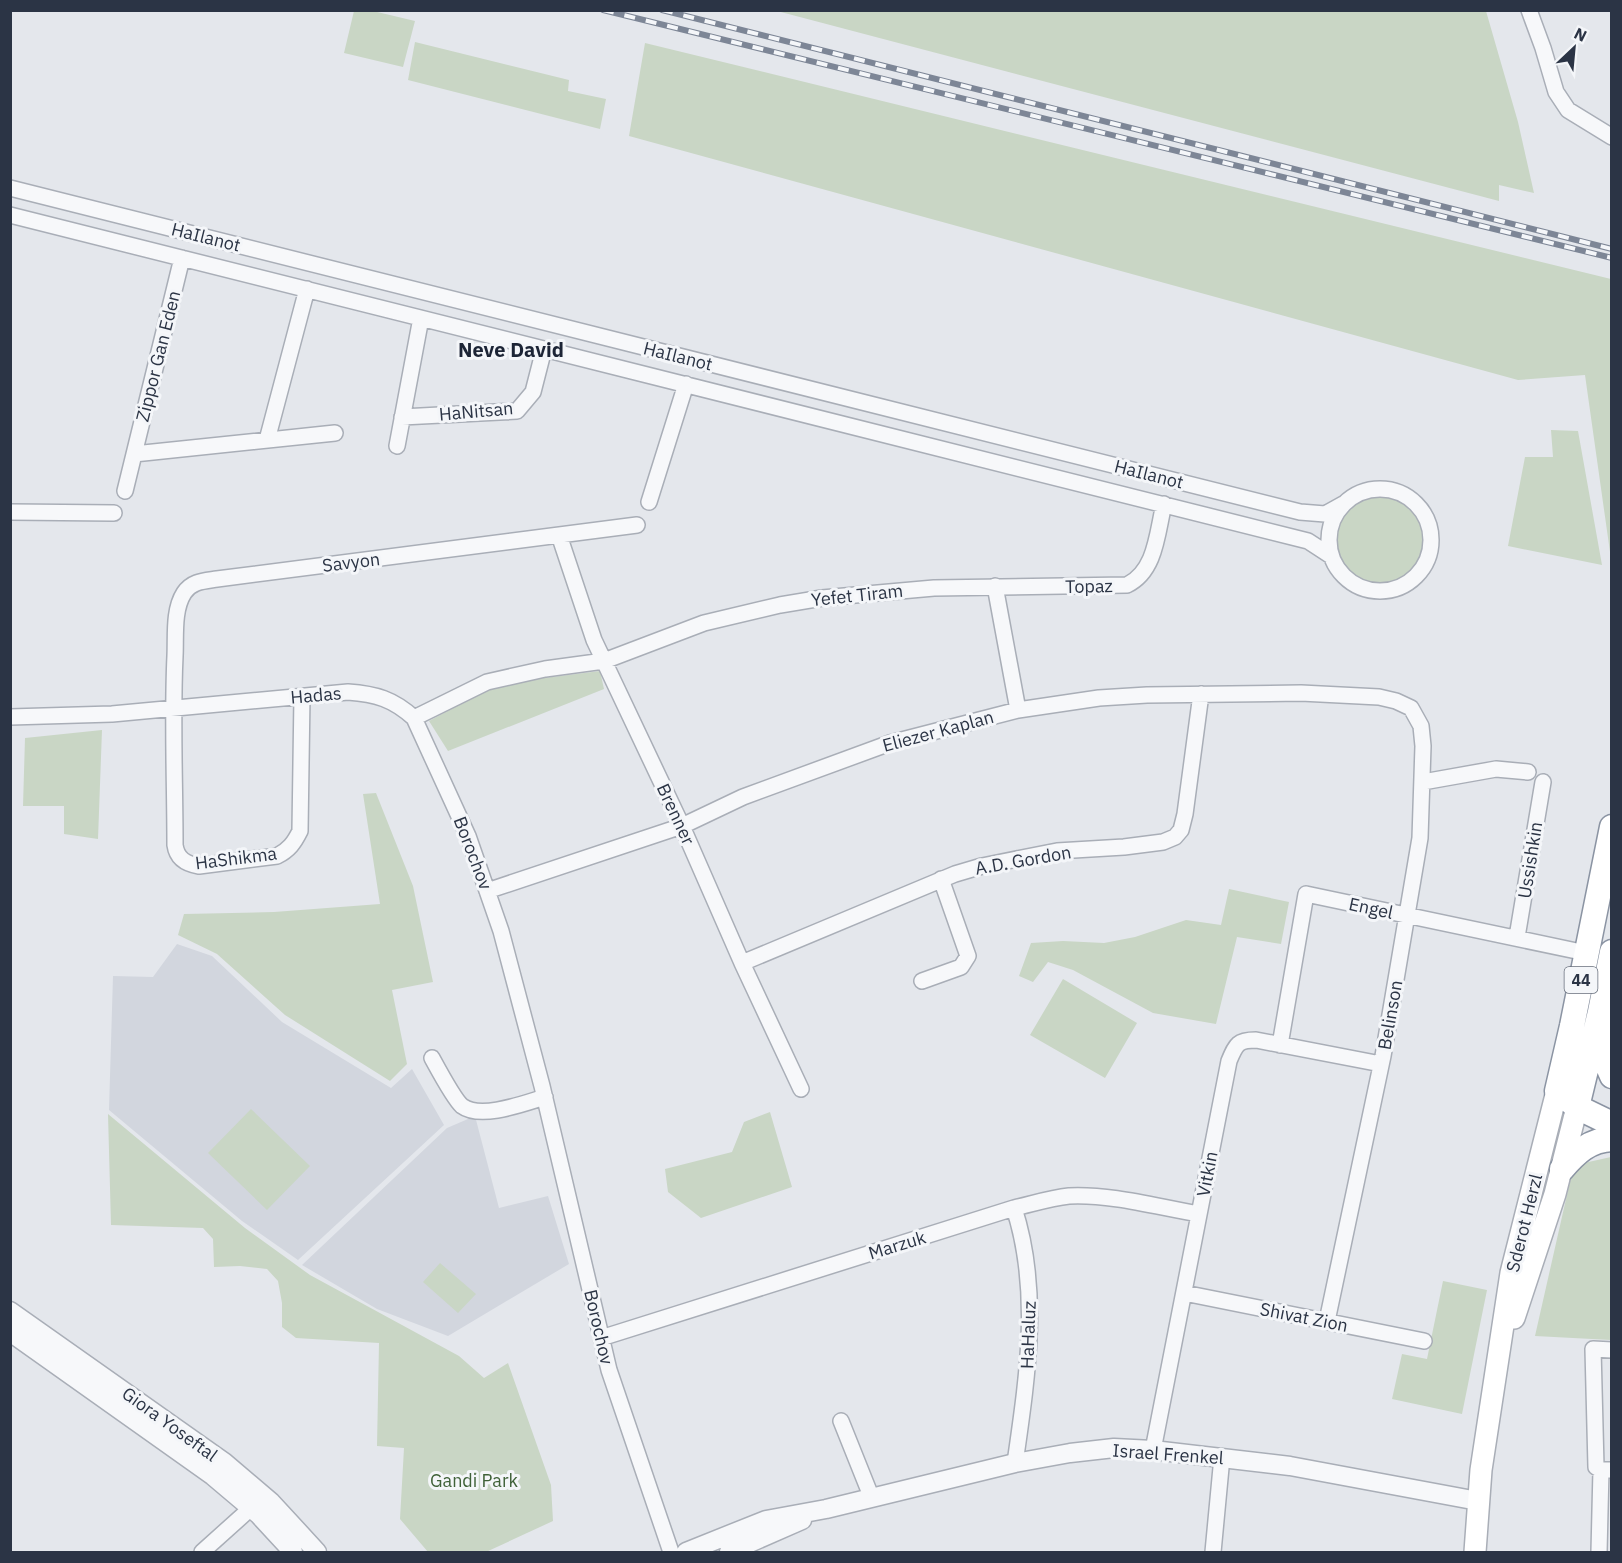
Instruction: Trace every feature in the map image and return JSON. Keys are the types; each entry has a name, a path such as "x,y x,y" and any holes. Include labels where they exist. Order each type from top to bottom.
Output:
{"highway":[{"name":"44","path":"1557,1091 1611,827"},
{"name":"44","path":"1579,1099 1600,1012 1611,952"},
{"name":"44","path":"1600,1012 1605,1060 1611,1076"},
{"path":"1557,1091 1579,1099 1611,1106"},
{"path":"1579,1099 1611,1124"},
{"path":"1562,1169 1576,1153 1590,1144 1611,1139"}],"main road":[{"name":"Sderot Herzl","path":"1475,1552 1481,1470 1511,1273 1557,1091"},
{"name":"Sderot Herzl","path":"1499,1358 1533,1263 1562,1169 1579,1099"}],"street":[{"path":"1529,10 1556,92 1568,110 1611,136"},
{"name":"HaIlanot","path":"10,188 1300,512 1325,514 1343,504"},
{"name":"HaIlanot","path":"10,215 1308,541 1331,556"},
{"name":"Zippor Gan Eden","path":"125,491 183,258"},
{"path":"267,440 307,289"},
{"path":"397,446 421,318"},
{"name":"HaNitsan","path":"402,417 517,411 533,392 544,349"},
{"path":"649,501 686,384"},
{"path":"134,454 335,433"},
{"path":"1375,489 1393,490 1410,499 1423,512 1430,528 1431,546 1426,563 1417,576 1402,586 1385,591 1367,590 1353,584 1339,571 1331,556 1328,538 1333,519 1343,504 1358,494 1375,489"},
{"name":"Topaz","path":"995,586 1127,585 1138,580 1151,557 1164,504"},
{"path":"10,512 114,513"},
{"name":"Savyon","path":"173,708 179,603 184,593 192,585 217,579 637,525"},
{"name":"Brenner","path":"559,535 594,640 682,826 742,963 801,1089"},
{"path":"995,586 1018,710"},
{"name":"Yefet Tiram","path":"604,661 704,623 780,605 879,592 995,586"},
{"path":"414,718 487,682 545,669 604,661"},
{"name":"Hadas","path":"10,717 112,714 348,692 366,693 399,704 414,718"},
{"name":"Eliezer Kaplan","path":"488,891 682,826 743,797 890,743 1018,710 1099,698 1301,693 1379,698 1396,701 1411,708"},
{"name":"A.D. Gordon","path":"742,963 941,879 982,866 1057,851 1124,847 1163,842 1175,837 1181,830 1185,813 1201,694"},
{"name":"HaShikma","path":"173,708 176,853 188,864 199,866 277,856 288,851 295,841 300,831 302,696"},
{"name":"Belinson","path":"1327,1321 1381,1065 1420,838 1423,782 1421,726 1411,708"},
{"name":"Borochov","path":"414,718 468,837 488,891 520,999 545,1097 609,1370 671,1552"},
{"path":"1423,782 1496,769 1528,772"},
{"name":"Ussishkin","path":"1517,937 1543,782"},
{"path":"922,981 961,967 969,956 941,879"},
{"name":"Engel","path":"1280,1045 1306,894 1586,953"},
{"name":"Vitkin","path":"1153,1450 1229,1061 1235,1046 1244,1040 1381,1065"},
{"path":"432,1058 462,1106 491,1112 545,1097"},
{"name":"Marzuk","path":"601,1338 1014,1208 1068,1196 1093,1197 1199,1214"},
{"name":"HaHaluz","path":"1014,1208 1025,1252 1030,1306 1026,1390 1015,1463"},
{"name":"Shivat Zion","path":"1184,1293 1424,1341"},
{"name":"Giora Yoseftal","path":"10,1311 194,1440 247,1481 271,1502 317,1552"},
{"name":"Giora Yoseftal","path":"10,1332 183,1454 251,1508 293,1552"},
{"path":"1599,1552 1603,1469 1593,1349 1611,1350"},
{"path":"842,1421 871,1496"},
{"name":"Israel Frenkel","path":"686,1552 704,1549 766,1520 825,1509 871,1496 1015,1463 1114,1448 1222,1457 1290,1466 1478,1501"},
{"path":"1213,1552 1222,1457"},
{"path":"202,1552 251,1508"},
{"name":"Israel Frenkel","path":"729,1552 825,1509"}],"shaded area":[{"path":"177,944 212,956 282,1022 391,1088 412,1069 444,1125 298,1260 242,1221 109,1110 113,976 153,977"},
{"path":"475,1116 499,1208 548,1196 569,1264 448,1336 377,1309 302,1265 447,1128"}],"green space":[{"path":"354,11 373,11 415,21 403,67 344,53"},
{"path":"777,11 1486,11 1518,122 1534,193 1499,185 1499,201"},
{"path":"415,42 569,80 568,91 606,99 600,129 408,80"},
{"path":"645,43 1611,279 1611,559 1585,375 1518,380 629,136"},
{"path":"1551,430 1578,431 1602,565 1508,546 1525,457 1553,457"},
{"path":"1380,495 1397,498 1412,508 1422,523 1425,540 1422,557 1412,572 1397,582 1380,585 1363,582 1348,572 1338,557 1335,540 1338,523 1348,508 1363,498"},
{"path":"600,671 604,689 448,751 429,721 483,692 512,682"},
{"path":"102,730 98,839 64,834 64,806 23,806 25,738"},
{"path":"376,793 413,886 433,982 392,990 407,1064 390,1081 285,1015 217,954 178,935 184,914 274,912 380,904 363,794"},
{"path":"1229,889 1289,902 1281,944 1237,937 1216,1024 1153,1013 1073,970 1048,962 1033,982 1019,976 1031,943 1063,941 1104,943 1135,937 1186,920 1221,925"},
{"path":"1063,979 1137,1023 1105,1078 1030,1035"},
{"path":"251,1109 310,1166 267,1210 208,1153"},
{"path":"770,1112 792,1187 701,1218 668,1192 665,1169 732,1152 744,1122"},
{"name":"Gandi Park","path":"108,1114 245,1228 310,1275 459,1356 484,1378 508,1363 551,1485 553,1521 486,1552 428,1552 400,1519 404,1448 377,1446 379,1343 296,1338 282,1327 282,1303 278,1281 267,1269 240,1266 214,1267 213,1239 203,1228 111,1225"},
{"path":"1611,1157 1611,1340 1535,1336 1571,1177 1584,1163"},
{"path":"440,1263 476,1294 458,1313 423,1282"},
{"path":"1443,1281 1487,1290 1462,1414 1392,1399 1402,1354 1427,1359"}],"railway":[{"path":"603,10 1612,258"},
{"path":"662,10 1612,249"}],"district":[{"name":"Neve David","path":"511,349"}]}
